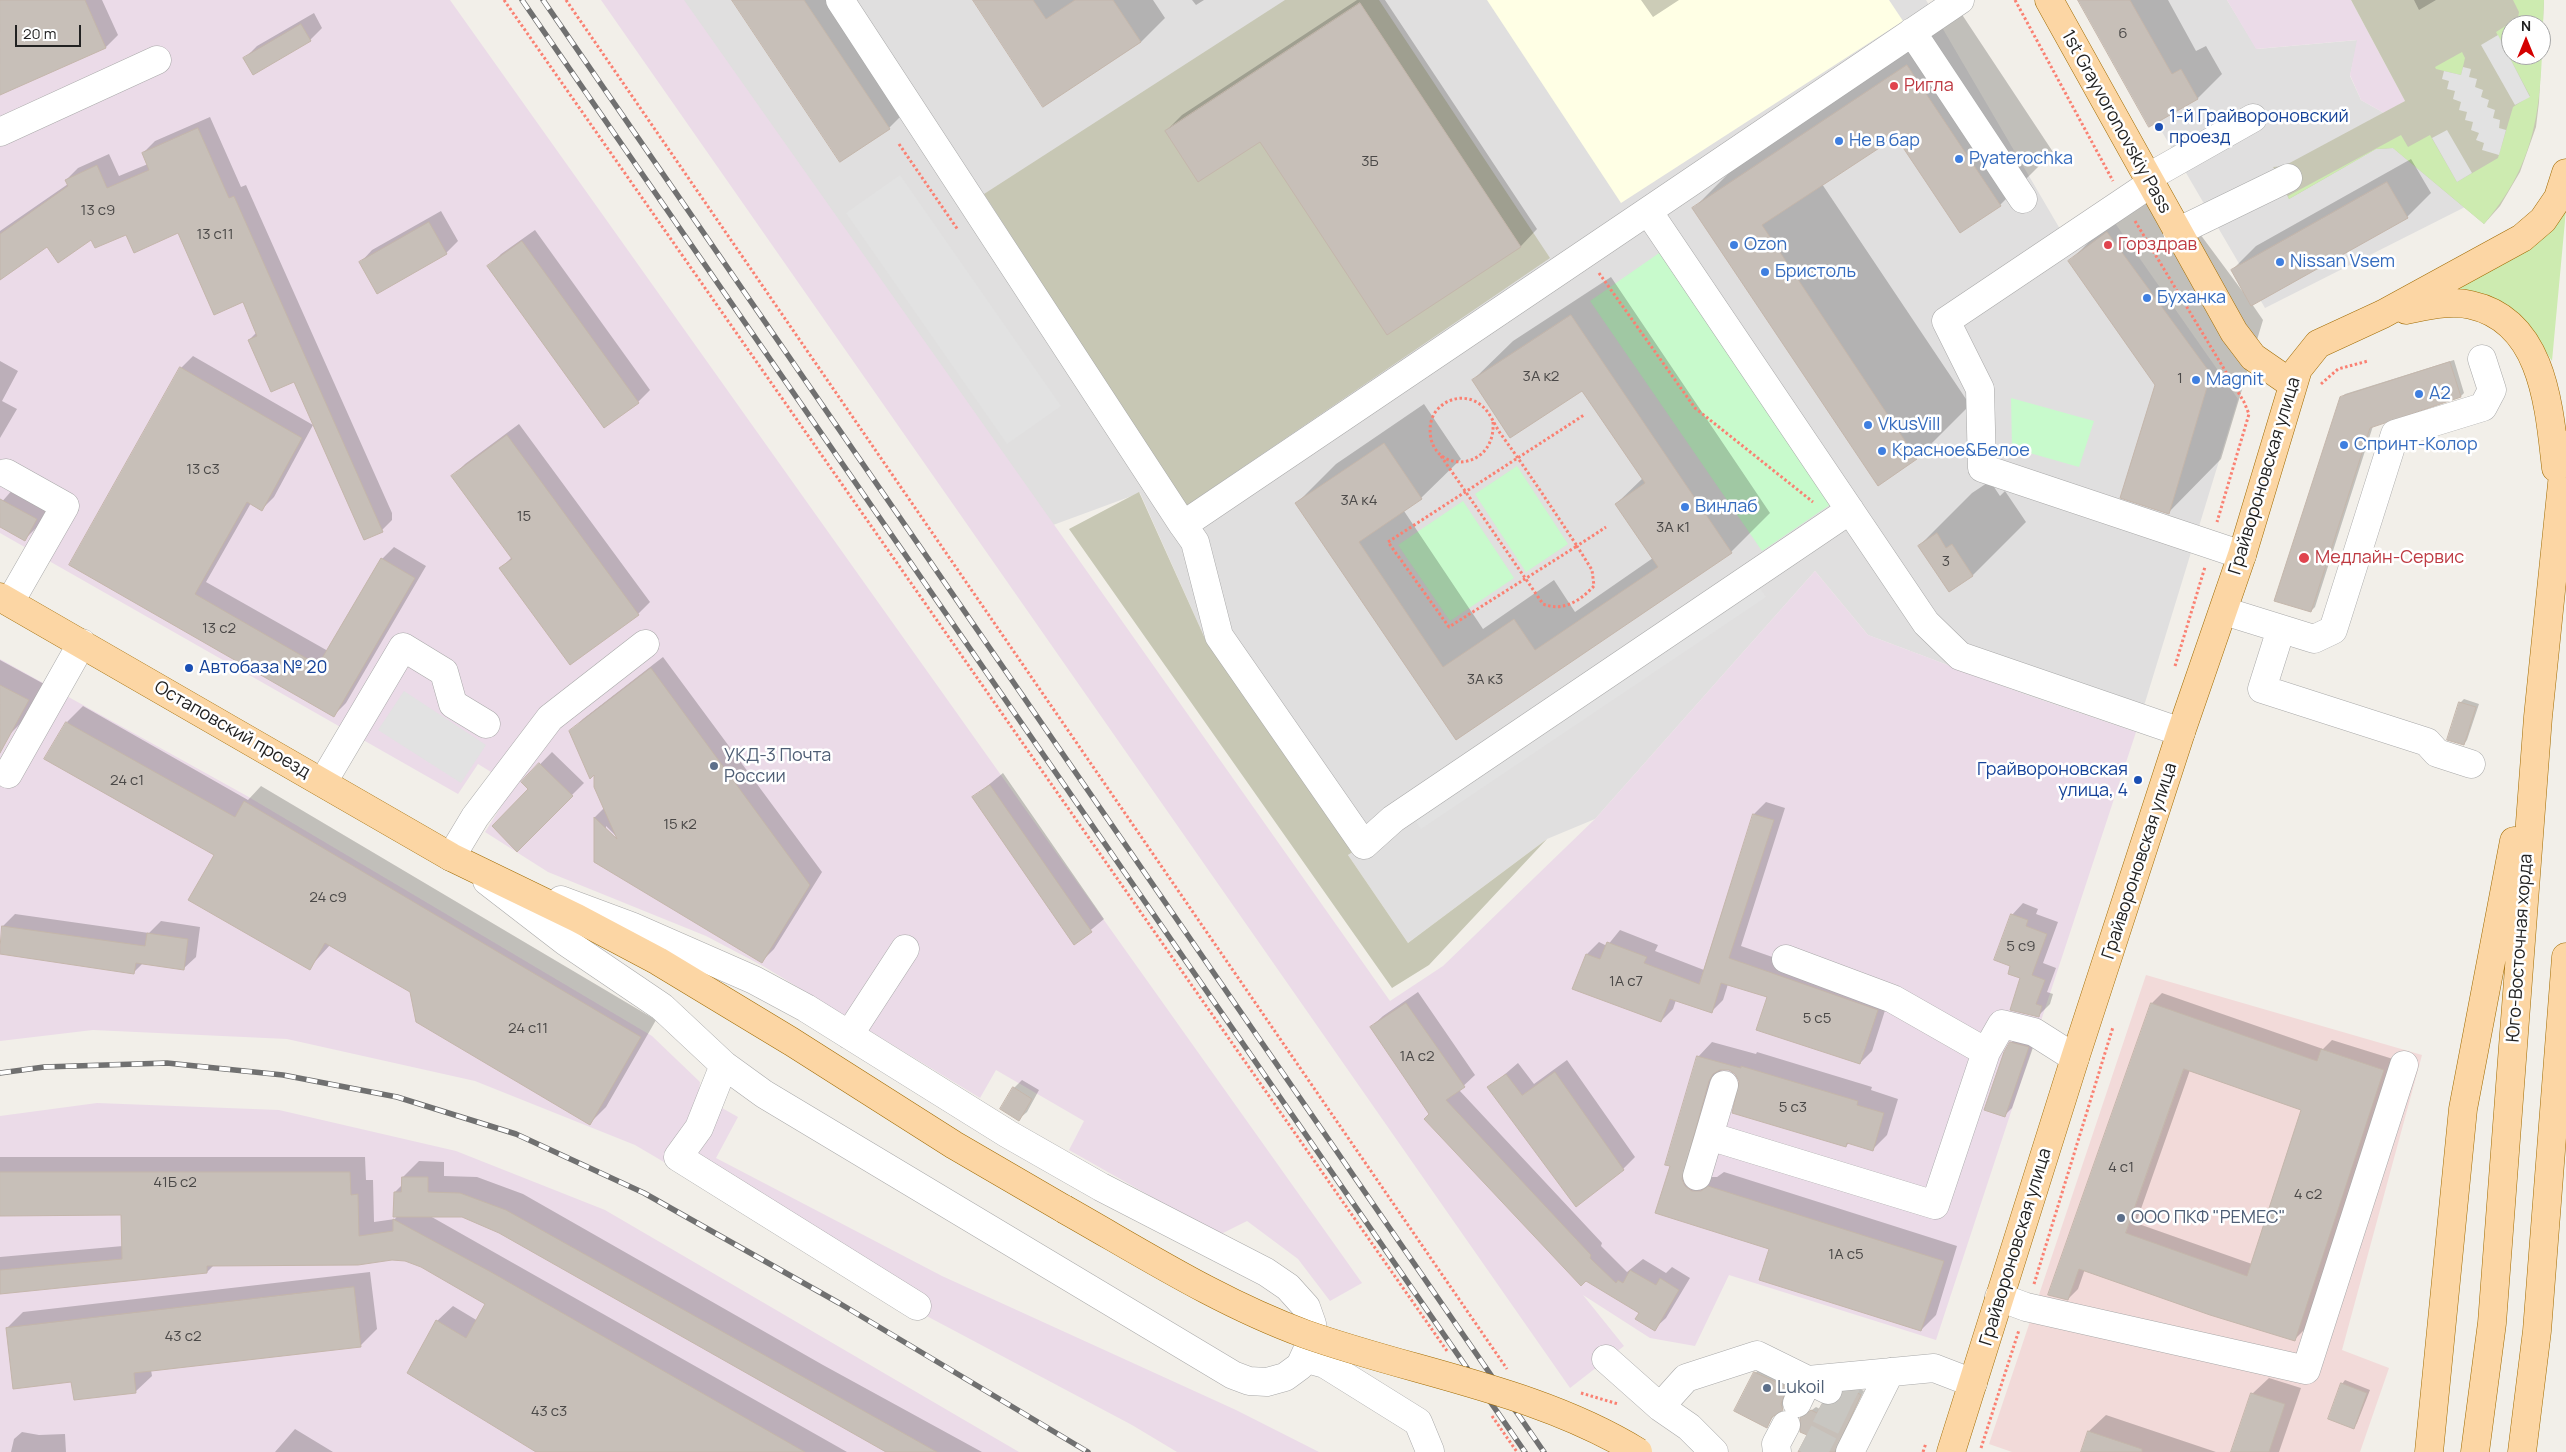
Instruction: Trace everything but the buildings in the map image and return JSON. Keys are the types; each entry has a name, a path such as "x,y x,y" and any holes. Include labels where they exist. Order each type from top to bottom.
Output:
{"main road":[{"name":"1st Grayvoronovskiy Pass","path":"2049,0 2234,332 2253,356 2292,384"},
{"path":"2382,314 2522,238 2543,220 2558,198 2566,173"},
{"path":"2382,314 2441,304 2469,304 2490,311 2512,325 2528,345 2548,405 2560,504"},
{"name":"Грайвороновская улица","path":"1951,1452 2075,1058 2181,732 2242,555 2272,460 2292,384 2298,370 2318,344 2382,314"},
{"name":"Юго-Восточная хорда","path":"2475,1452 2492,1323 2538,717 2566,445"},
{"name":"Остаповский проезд","path":"5,599 458,860 501,879 658,961 792,1042 954,1145 1064,1209 1239,1306 1271,1321 1359,1351 1546,1408 1590,1426 1638,1452"},
{"path":"2429,1452 2463,1109 2538,717"},
{"path":"2522,1452 2537,1331 2566,957"}],"street":[{"path":"840,0 1195,542 1219,636 1364,844 1393,819 1843,515"},
{"path":"1183,525 1960,0"},
{"path":"1912,32 2023,199"},
{"path":"0,132 157,60"},
{"path":"2242,555 1982,468 1980,389 1946,321 2124,202 2149,181 2253,118"},
{"path":"2177,232 2288,178"},
{"path":"1648,211 1843,515 1926,623 1960,656 2181,732"},
{"path":"2224,610 2314,639 2332,630 2395,434 2483,407 2492,390 2482,359"},
{"path":"5,599 64,506 6,473"},
{"path":"2281,629 2262,689 2427,742 2437,753 2471,764"},
{"path":"8,774 82,643"},
{"path":"501,879 631,926 746,976 806,1008 1008,1134 1101,1187 1266,1272 1302,1299 1310,1315 1312,1333 1304,1358 1292,1372 1276,1380 1258,1383 1241,1379 764,1094 724,1065 662,1008 566,942 458,860 475,817 550,718 645,644"},
{"path":"323,782 403,647 444,672 453,704 486,724"},
{"path":"848,1035 905,949"},
{"path":"1786,959 1893,999 1986,1052"},
{"path":"1709,1136 1935,1205 1986,1052 2002,1024 2034,1032 2075,1058"},
{"path":"724,1065 699,1128 678,1157 917,1306"},
{"path":"1999,1297 2026,1307 2306,1370 2404,1065"},
{"path":"1697,1176 1724,1085"},
{"path":"1656,1404 1686,1378 1757,1355 1797,1420 1890,1372 1934,1368 1973,1383"},
{"path":"1304,1358 1325,1364 1418,1422 1430,1451"},
{"path":"1606,1359 1656,1404 1689,1427 1714,1452"},
{"path":"1858,1425 1890,1372"}],"path":[{"path":"504,0 1449,1354"},
{"path":"566,0 1510,1373"},
{"path":"2015,0 2124,202 2209,347"},
{"path":"1596,269 1695,408 1843,515"},
{"path":"1462,398 1472,400 1482,405 1518,457 1577,546 1594,576 1594,586 1583,598 1569,605 1554,608 1543,604 1524,579 1432,442 1431,422 1442,405 1462,398"},
{"path":"1584,415 1388,542 1449,627 1606,527"},
{"path":"1438,451 1446,458 1456,462 1477,458 1491,443 1493,422"},
{"path":"1575,1392 1622,1405 1656,1404"},
{"path":"1489,1411 1517,1452"}],"shaded area":[{"path":"0,0 450,0 1362,1283 1330,1301 1298,1259 1247,1221 1219,1235 1069,1150 1084,1121 996,1070 980,1098 763,966 706,936 548,872 485,832 514,786 478,764 458,794 0,533"},
{"path":"601,0 684,0 1390,1001 1443,966 1595,819 1815,571 1868,635 2027,695 2136,732 1936,1340 1729,1275 1695,1346 1650,1338 1583,1295 1624,1346 1570,1388"},
{"path":"682,0 1926,0 2060,229 2101,203 2238,399 2136,732 2027,695 1868,635 1815,571 1595,819 1547,839 1408,943 1348,855 1364,845 1207,643 1140,493 1045,528"},
{"path":"1285,0 1379,0 1550,258 1186,506 984,194"},
{"path":"1487,0 1889,0 1903,21 1621,203"},
{"path":"2085,0 2227,0 2257,49 2358,40 2350,76 2361,100 2384,113 2284,167 2273,167 2289,198 2376,149 2393,148 2465,207 2265,308"},
{"path":"2227,0 2351,0 2405,101 2384,113 2361,100 2350,75 2357,40 2256,49"},
{"path":"2351,0 2544,0 2543,15 2501,15 2501,65 2541,65 2539,102 2536,127 2520,172 2500,206 2484,224 2393,148 2376,149 2289,199 2273,167 2284,166 2405,101"},
{"path":"2498,35 2501,41 2501,65 2513,65 2530,97 2515,105 2481,45"},
{"path":"2463,67 2471,69 2469,77 2477,79 2475,87 2483,90 2481,97 2489,100 2487,107 2495,110 2493,118 2500,120 2499,128 2506,130 2499,155 2482,150 2484,143 2476,140 2479,133 2471,130 2473,122 2465,120 2467,112 2459,110 2461,102 2453,99 2455,91 2447,89 2449,81 2442,79 2444,71 2461,75"},
{"path":"2447,130 2472,173 2457,182 2432,138"},
{"path":"900,175 1061,406 1007,444 846,213"},
{"path":"1139,492 1207,643 1364,845 1348,855 1408,943 1547,839 1429,965 1392,988 1069,529"},
{"path":"1755,581 1766,597 1421,829 1410,813"},
{"path":"0,659 247,796 652,1036 700,1082 699,1095 738,1117 716,1158 942,1276 1236,1410 1319,1452 1177,1452 1132,1425 921,1313 635,1145 475,1081 287,1039 93,1030 0,1041"},
{"path":"404,691 486,745 461,783 378,730"},
{"path":"2146,975 2422,1055 2342,1350 2389,1368 2360,1452 2012,1452 1989,1444"},
{"path":"97,1103 279,1110 456,1151 605,1210 1019,1452 0,1452 0,1116"}],"green space":[{"path":"2513,0 2544,0 2544,15 2518,15 2519,12"},
{"path":"2501,29 2501,41 2496,32"},
{"path":"2462,52 2465,58 2461,75 2436,69 2435,67"},
{"path":"2514,65 2542,65 2536,118 2529,145 2519,171 2504,197 2484,224 2393,148 2376,149 2289,199 2288,196 2401,135 2408,147 2430,135 2457,182 2498,158 2513,107 2530,96"},
{"path":"2566,210 2552,361 2538,340 2482,295 2460,289 2439,290"},
{"path":"1662,251 1834,502 1762,551 1590,301"},
{"path":"2011,398 2094,421 2079,467 2012,448"},
{"path":"1517,466 1568,544 1526,572 1475,494"},
{"path":"1463,501 1514,578 1450,621 1398,545"}],"tunnel":[{"path":"1828,1390 1859,1406"},
{"path":"1819,1409 1850,1424"},
{"path":"1805,1438 1832,1452"}],"railway":[{"path":"522,0 1525,1452"},
{"path":"543,0 1544,1452"},
{"path":"0,1073 44,1067 167,1063 283,1075 397,1097 516,1134 644,1193 839,1303 1088,1452"}],"place":[{"name":"Ригла","path":"1894,86"},
{"name":"1-й Грайвороновский проезд","path":"2159,127"},
{"name":"Не в бар","path":"1839,141"},
{"name":"Pyaterochka","path":"1959,159"},
{"name":"Ozon","path":"1734,245"},
{"name":"Горздрав","path":"2108,245"},
{"name":"Nissan Vsem","path":"2280,262"},
{"name":"Бристоль","path":"1765,272"},
{"name":"Буханка","path":"2147,298"},
{"name":"Magnit","path":"2196,380"},
{"name":"A2","path":"2419,394"},
{"name":"VkusVill","path":"1868,425"},
{"name":"Спринт-Колор","path":"2344,445"},
{"name":"Красное&Белое","path":"1882,451"},
{"name":"Винлаб","path":"1685,507"},
{"name":"Медлайн-Сервис","path":"2304,558"},
{"name":"Автобаза № 20","path":"189,668"},
{"name":"УКД-3 Почта России","path":"714,766"},
{"name":"Грайвороновская улица, 4","path":"2138,780"},
{"name":"ООО ПКФ \"РЕМЕС\"","path":"2121,1218"},
{"name":"Lukoil","path":"1767,1388"}]}
